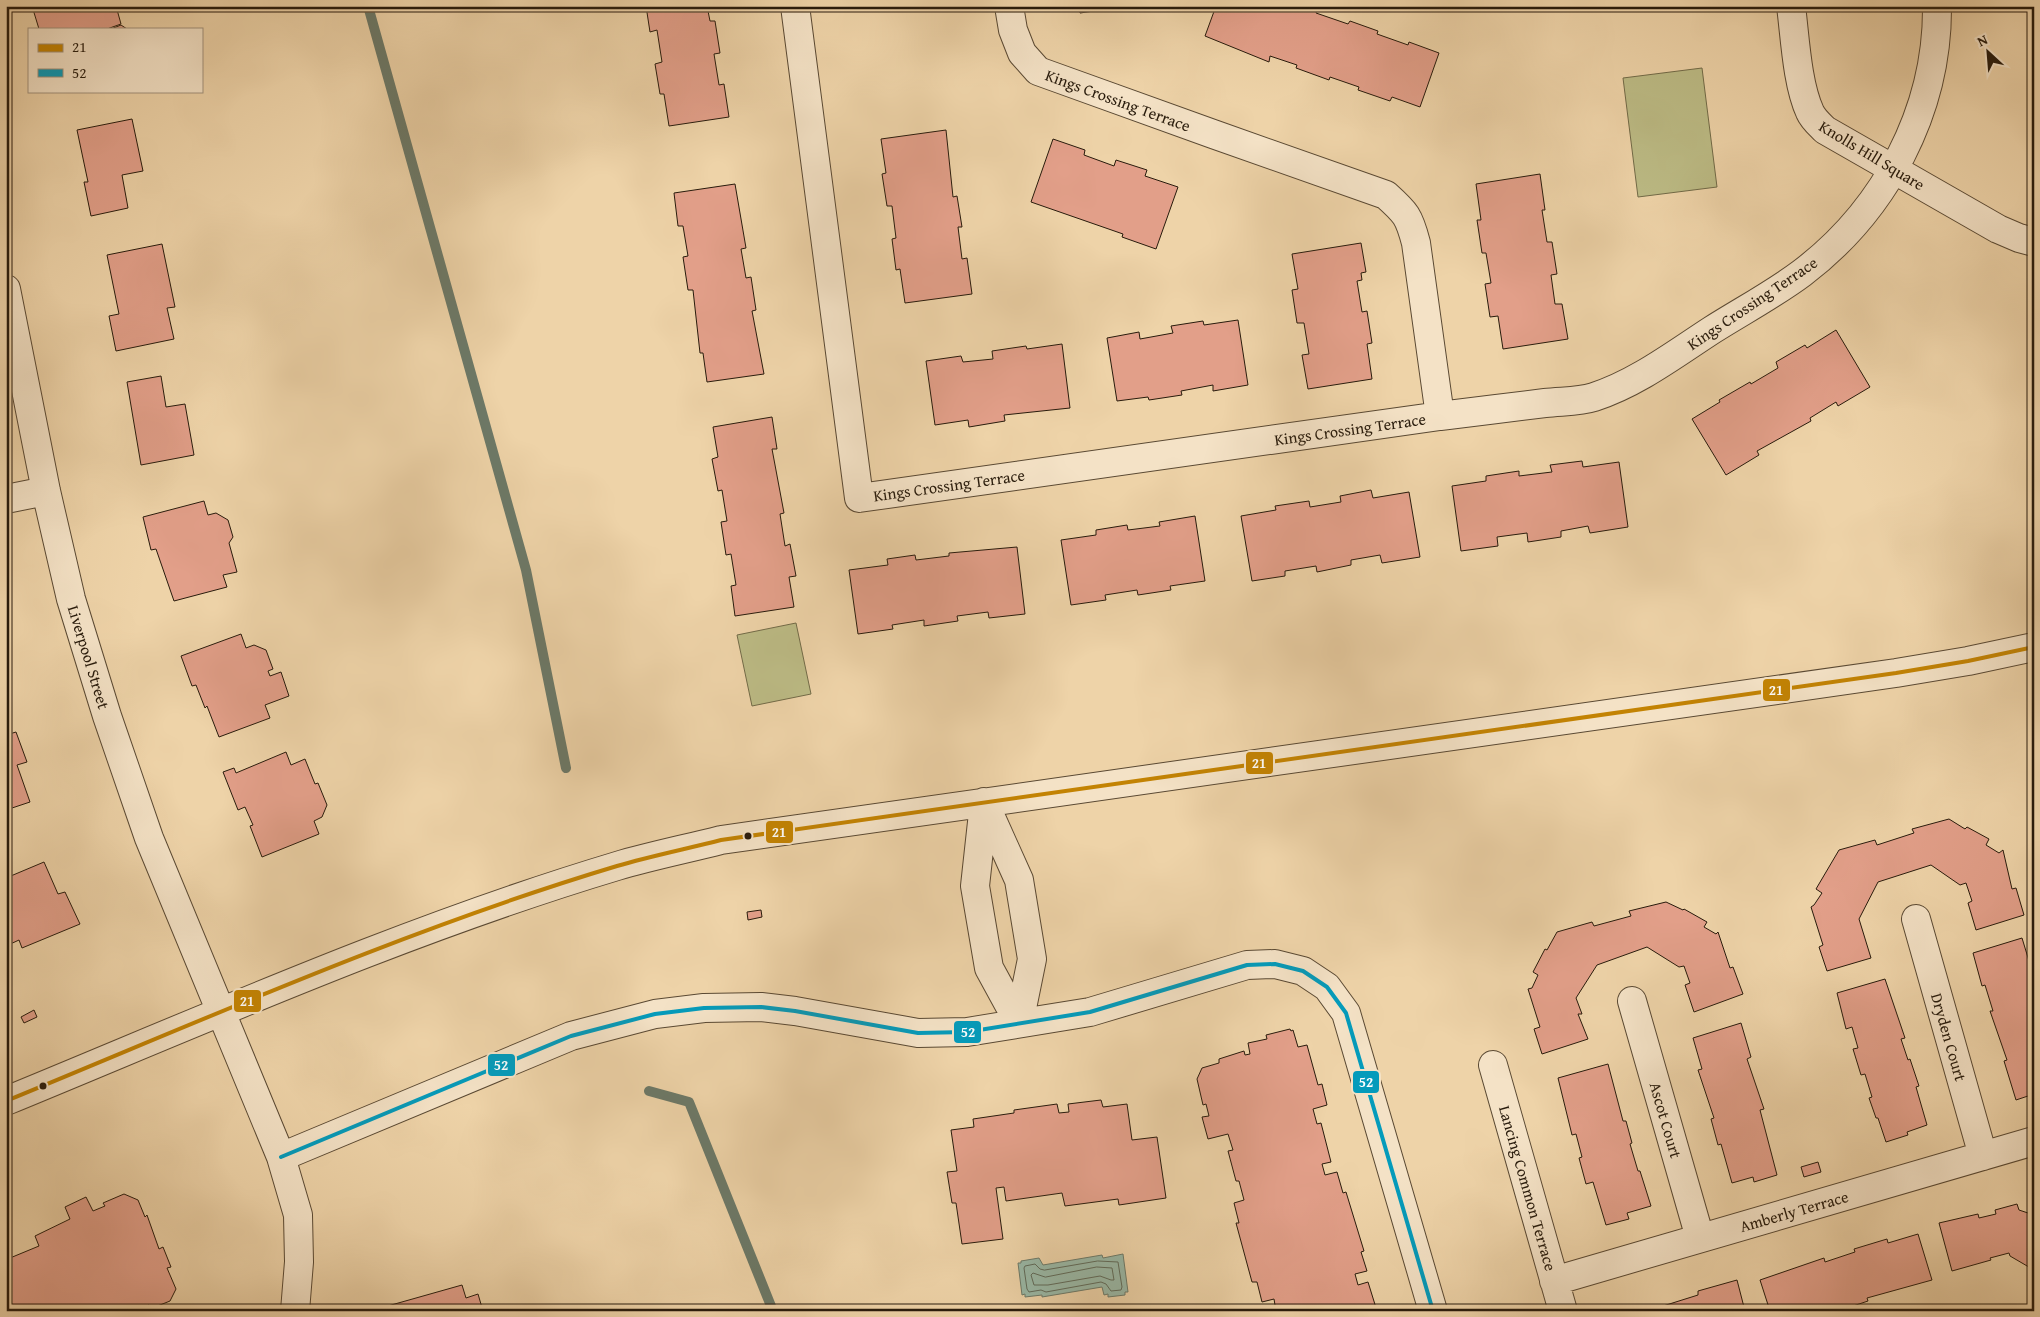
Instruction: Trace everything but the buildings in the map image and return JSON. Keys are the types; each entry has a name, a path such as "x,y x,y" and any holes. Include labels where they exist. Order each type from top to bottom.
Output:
{"street":[{"name":"Kings Crossing Terrace","path":"795,6 859,498 1440,416 1593,397 1637,378 1801,274 1848,233 1868,209 1895,169 1918,118 1931,73 1937,24 1936,6"},
{"name":"Kings Crossing Terrace","path":"1009,6 1013,30 1022,53 1038,70 1386,195 1404,211 1410,220 1416,242 1440,416"},
{"name":"Knolls Hill Square","path":"1791,6 1802,89 1815,121 1825,130 1998,228 2019,238 2034,242"},
{"name":"Liverpool Street","path":"6,290 46,490 71,600 107,716 149,838 222,1010 281,1157 298,1215 299,1262 295,1311"},
{"path":"6,499 46,490"},
{"path":"6,1101 222,1010 488,907 618,866 721,840 1896,673 1968,661 2034,647"},
{"path":"984,802 1019,880 1032,959 1019,1023"},
{"path":"984,802 975,886 989,968 1019,1023"},
{"name":"Dryden Court","path":"1916,918 1983,1156"},
{"path":"281,1157 571,1036 655,1014 704,1008 760,1007 795,1011 918,1033 967,1032 1090,1012 1247,965 1275,964 1303,971 1327,987 1346,1013 1433,1311"},
{"name":"Ascot Court","path":"1632,1001 1700,1238"},
{"name":"Lancing Common Terrace","path":"1493,1065 1562,1311"},
{"name":"Amberly Terrace","path":"1554,1281 2034,1141"}],"shaded area":[{"path":"1702,68 1717,187 1638,197 1623,78"},
{"path":"796,623 811,694 752,706 737,635"}],"water":[{"path":"1123,1254 1128,1292 1125,1292 1125,1295 1108,1297 1108,1294 1104,1295 1102,1287 1042,1297 1042,1295 1025,1297 1025,1294 1022,1295 1018,1263 1021,1263 1021,1261 1039,1258 1043,1265 1102,1255 1103,1258"}],"waterway":[{"path":"368,6 526,570 566,768"},
{"path":"649,1091 689,1102 773,1311"}],"transit line":[{"name":"21","path":"6,1101 308,976 461,918 617,866 721,840 1896,673 1968,661 2034,647"},
{"name":"52","path":"281,1157 571,1036 655,1014 704,1008 761,1007 795,1011 918,1033 967,1032 1090,1012 1247,965 1275,964 1303,971 1327,987 1346,1013 1433,1311"}]}
